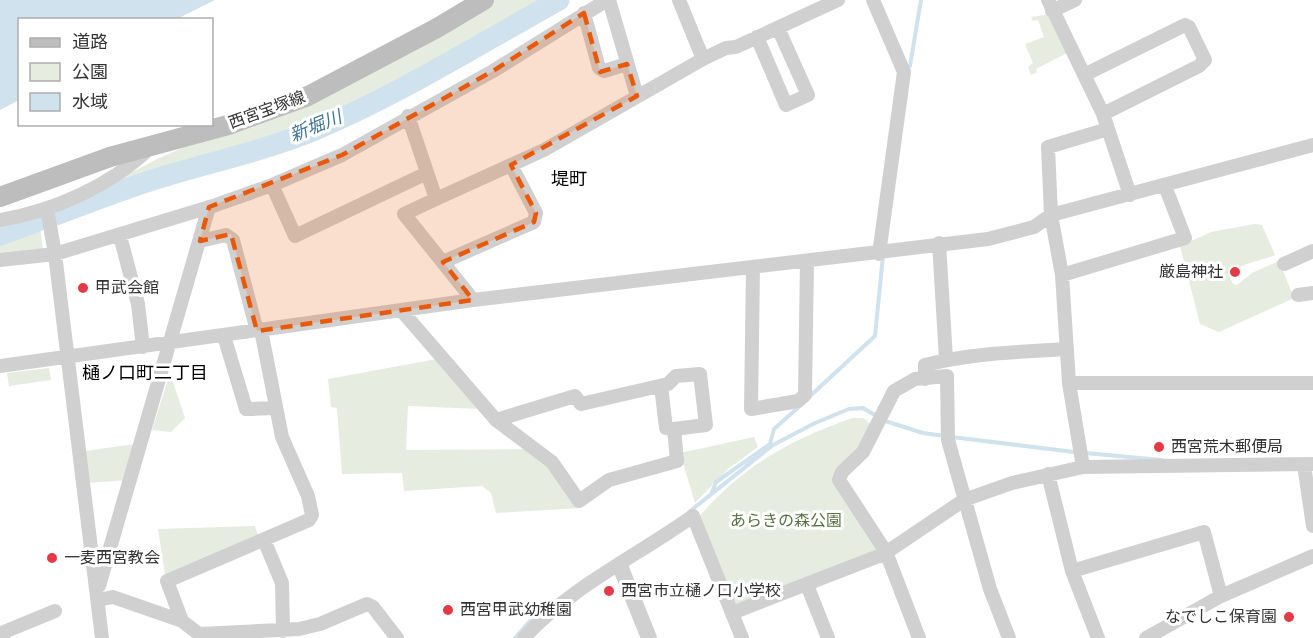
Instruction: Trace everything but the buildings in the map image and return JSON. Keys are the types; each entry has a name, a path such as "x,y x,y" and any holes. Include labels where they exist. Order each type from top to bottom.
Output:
{"main road":[{"name":"西宮宝塚線","path":"0,197 110,157 228,126 308,96 437,28 484,0"}],"street":[{"path":"0,260 55,254 120,236 209,207 342,155 408,116 493,71 608,0 637,96"},
{"path":"679,0 703,58"},
{"path":"473,300 404,214 544,150 703,58 778,28 838,0"},
{"path":"873,0 904,72 879,254"},
{"path":"1075,0 1050,6 1103,114 1130,195"},
{"path":"584,13 599,68 604,71 627,64"},
{"path":"1084,75 1185,25 1189,27 1205,60 1199,66 1103,114"},
{"path":"757,37 786,105 808,95 778,28"},
{"path":"408,116 436,199"},
{"path":"1083,467 1069,383 1062,275 1051,215 1048,147 1108,129"},
{"path":"0,366 473,300 879,254 939,243 988,239 1034,227 1051,215 1313,145"},
{"path":"0,220 47,209 68,201 136,162 153,146"},
{"path":"443,262 534,222 536,213 511,165"},
{"path":"272,184 295,236 427,173"},
{"path":"1062,275 1185,238 1165,186"},
{"path":"98,594 209,207"},
{"path":"47,209 55,254 102,638"},
{"path":"182,621 167,582 309,520 312,515 308,496 282,437 275,392 233,240 226,235 200,241"},
{"path":"120,236 138,304 144,347"},
{"path":"939,243 946,360"},
{"path":"1284,264 1313,251"},
{"path":"753,267 751,410 798,401 805,395 807,261"},
{"path":"1298,295 1313,293"},
{"path":"401,310 496,420 552,462 579,501 609,480 677,461 674,429"},
{"path":"224,336 246,409 276,408"},
{"path":"925,379 925,365 946,360 990,354 1067,349"},
{"path":"496,420 575,396 581,404 668,384 676,376 700,374 706,424 666,428 661,386"},
{"path":"919,638 886,552 839,480 842,472 863,452 894,391 915,379 947,376 948,436 990,589 1009,638"},
{"path":"1069,383 1313,383"},
{"path":"732,613 886,552 964,500 1012,483 1083,467 1309,465 1313,526"},
{"path":"1048,474 1072,571 1098,638"},
{"path":"524,638 537,623 693,516 742,638"},
{"path":"1072,571 1204,532 1221,596"},
{"path":"264,540 284,590 283,630"},
{"path":"1146,638 1221,596 1313,556"},
{"path":"620,566 649,638"},
{"path":"807,585 828,638"},
{"path":"98,594 182,621 199,634 283,630 320,624 367,604 373,607 397,638"},
{"path":"3,638 4,632 55,611"}],"highlighted area":[{"path":"584,13 600,72 627,64 637,96 511,165 536,213 534,222 443,262 473,300 257,331 231,234 200,241 209,207 342,155 493,71"}],"green space":[{"path":"495,0 544,0 369,100 304,127 98,197 96,191 159,158 389,60"},
{"path":"1050,14 1069,52 1036,69 1037,72 1031,75 1028,67 1033,63 1025,44 1044,37 1038,20 1033,21 1031,17"},
{"name":"厳島神社","path":"1254,224 1262,225 1275,255 1232,271 1228,274 1233,284 1237,285 1252,273 1279,261 1294,298 1219,332 1200,324 1180,246 1211,232"},
{"path":"40,225 43,250 0,254 0,239"},
{"path":"437,359 481,409 408,406 406,450 526,449 549,464 581,508 496,513 491,493 482,486 404,491 402,473 342,474 337,408 331,407 328,379"},
{"path":"49,368 51,380 9,386 7,373"},
{"path":"170,373 185,418 171,432 152,430"},
{"name":"あらきの森公園","path":"853,418 863,418 872,425 859,450 839,468 880,551 735,607 698,518 732,484 768,457 809,435"},
{"path":"754,437 758,447 728,469 695,503 680,453"},
{"path":"135,444 127,480 88,483 85,451"},
{"path":"255,526 258,536 165,574 158,529"}],"water":[{"path":"0,0 215,0 179,18 18,18 18,101 0,110"}],"waterway":[{"name":"新堀川","path":"56,215 146,182 257,150 315,130 378,101 559,0"},
{"path":"910,66 921,0"},
{"name":"新堀川","path":"0,235 36,222"},
{"path":"808,398 875,336 883,256"},
{"path":"712,492 716,482 770,444 774,429 801,405"},
{"path":"689,512 773,445 815,423 849,409 863,408 885,421 923,433 945,436"},
{"path":"952,437 1074,452"},
{"path":"1085,453 1162,460"},
{"path":"515,638 536,614 551,604"}],"place":[{"name":"厳島神社","path":"1235,272"},
{"name":"甲武会館","path":"83,288"},
{"name":"西宮荒木郵便局","path":"1159,447"},
{"name":"一麦西宮教会","path":"52,558"},
{"name":"西宮市立樋ノ口小学校","path":"609,591"},
{"name":"西宮甲武幼稚園","path":"448,610"},
{"name":"なでしこ保育園","path":"1289,617"}],"district":[{"name":"堤町","path":"569,180"},
{"name":"樋ノ口町二丁目","path":"145,374"}]}
